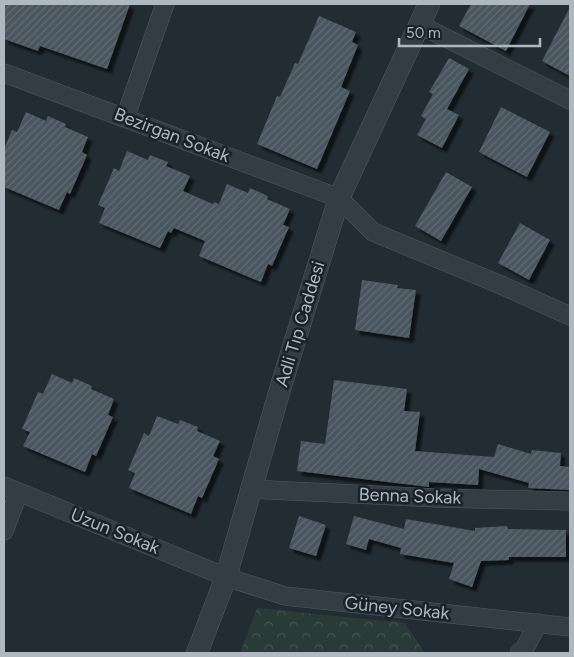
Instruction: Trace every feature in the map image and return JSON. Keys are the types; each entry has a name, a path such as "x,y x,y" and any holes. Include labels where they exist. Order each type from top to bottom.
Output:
{"street":[{"path":"125,118 165,4"},
{"name":"Adli Tıp Caddesi","path":"197,653 226,577 250,489 339,198 429,4"},
{"path":"420,25 570,100"},
{"name":"Bezirgan Sokak","path":"4,73 339,198"},
{"path":"339,198 373,232 570,316"},
{"path":"4,531 12,489"},
{"name":"Uzun Sokak","path":"12,489 226,577"},
{"name":"Benna Sokak","path":"250,489 437,498 570,501"},
{"name":"Güney Sokak","path":"226,577 285,596 570,627"},
{"path":"519,653 525,648 538,623"}],"green space":[{"path":"257,608 405,623 425,653 240,653"}],"building":[{"path":"4,4 130,4 107,69 40,46 38,51 4,39"},
{"path":"471,4 530,4 506,51 459,26"},
{"path":"570,7 570,76 542,61"},
{"path":"319,16 356,32 352,42 358,45 341,87 350,91 317,169 257,144 277,96 280,97 295,63 298,64"},
{"path":"449,58 469,69 447,109 459,115 442,148 417,135 426,119 421,116 433,94 429,92"},
{"path":"501,107 550,132 527,177 479,152"},
{"path":"26,112 46,121 48,116 66,124 65,127 88,137 82,152 87,155 70,194 67,192 59,210 4,187 4,149 12,130 17,132"},
{"path":"127,151 148,160 150,155 168,162 166,166 190,176 183,191 213,204 214,202 219,204 227,184 248,193 250,188 268,196 267,199 290,209 283,225 289,227 272,266 268,264 261,282 199,256 205,241 174,228 171,233 168,231 160,248 99,223 105,208 98,205 114,168 119,171"},
{"path":"446,172 472,187 441,241 415,226"},
{"path":"520,223 550,240 529,280 498,263"},
{"path":"362,280 398,285 397,288 416,290 409,338 355,330"},
{"path":"52,374 72,383 74,378 92,386 91,389 114,399 108,415 113,417 96,456 92,454 85,472 23,446 30,432 22,429 38,392 43,394"},
{"path":"334,380 407,389 404,411 420,412 415,451 494,457 498,444 531,454 532,450 561,453 560,466 570,467 570,490 528,488 529,483 479,469 478,485 429,482 429,487 297,471 301,441 325,444"},
{"path":"157,416 178,424 180,420 198,427 197,431 220,441 213,456 219,459 202,498 198,496 191,514 129,488 135,473 128,470 144,433 149,436"},
{"path":"299,516 326,525 316,556 289,548"},
{"path":"354,516 404,529 406,519 475,531 475,528 507,526 508,529 566,530 566,557 509,557 509,560 481,561 472,587 449,579 454,563 400,554 401,548 369,539 366,550 346,544"}]}
